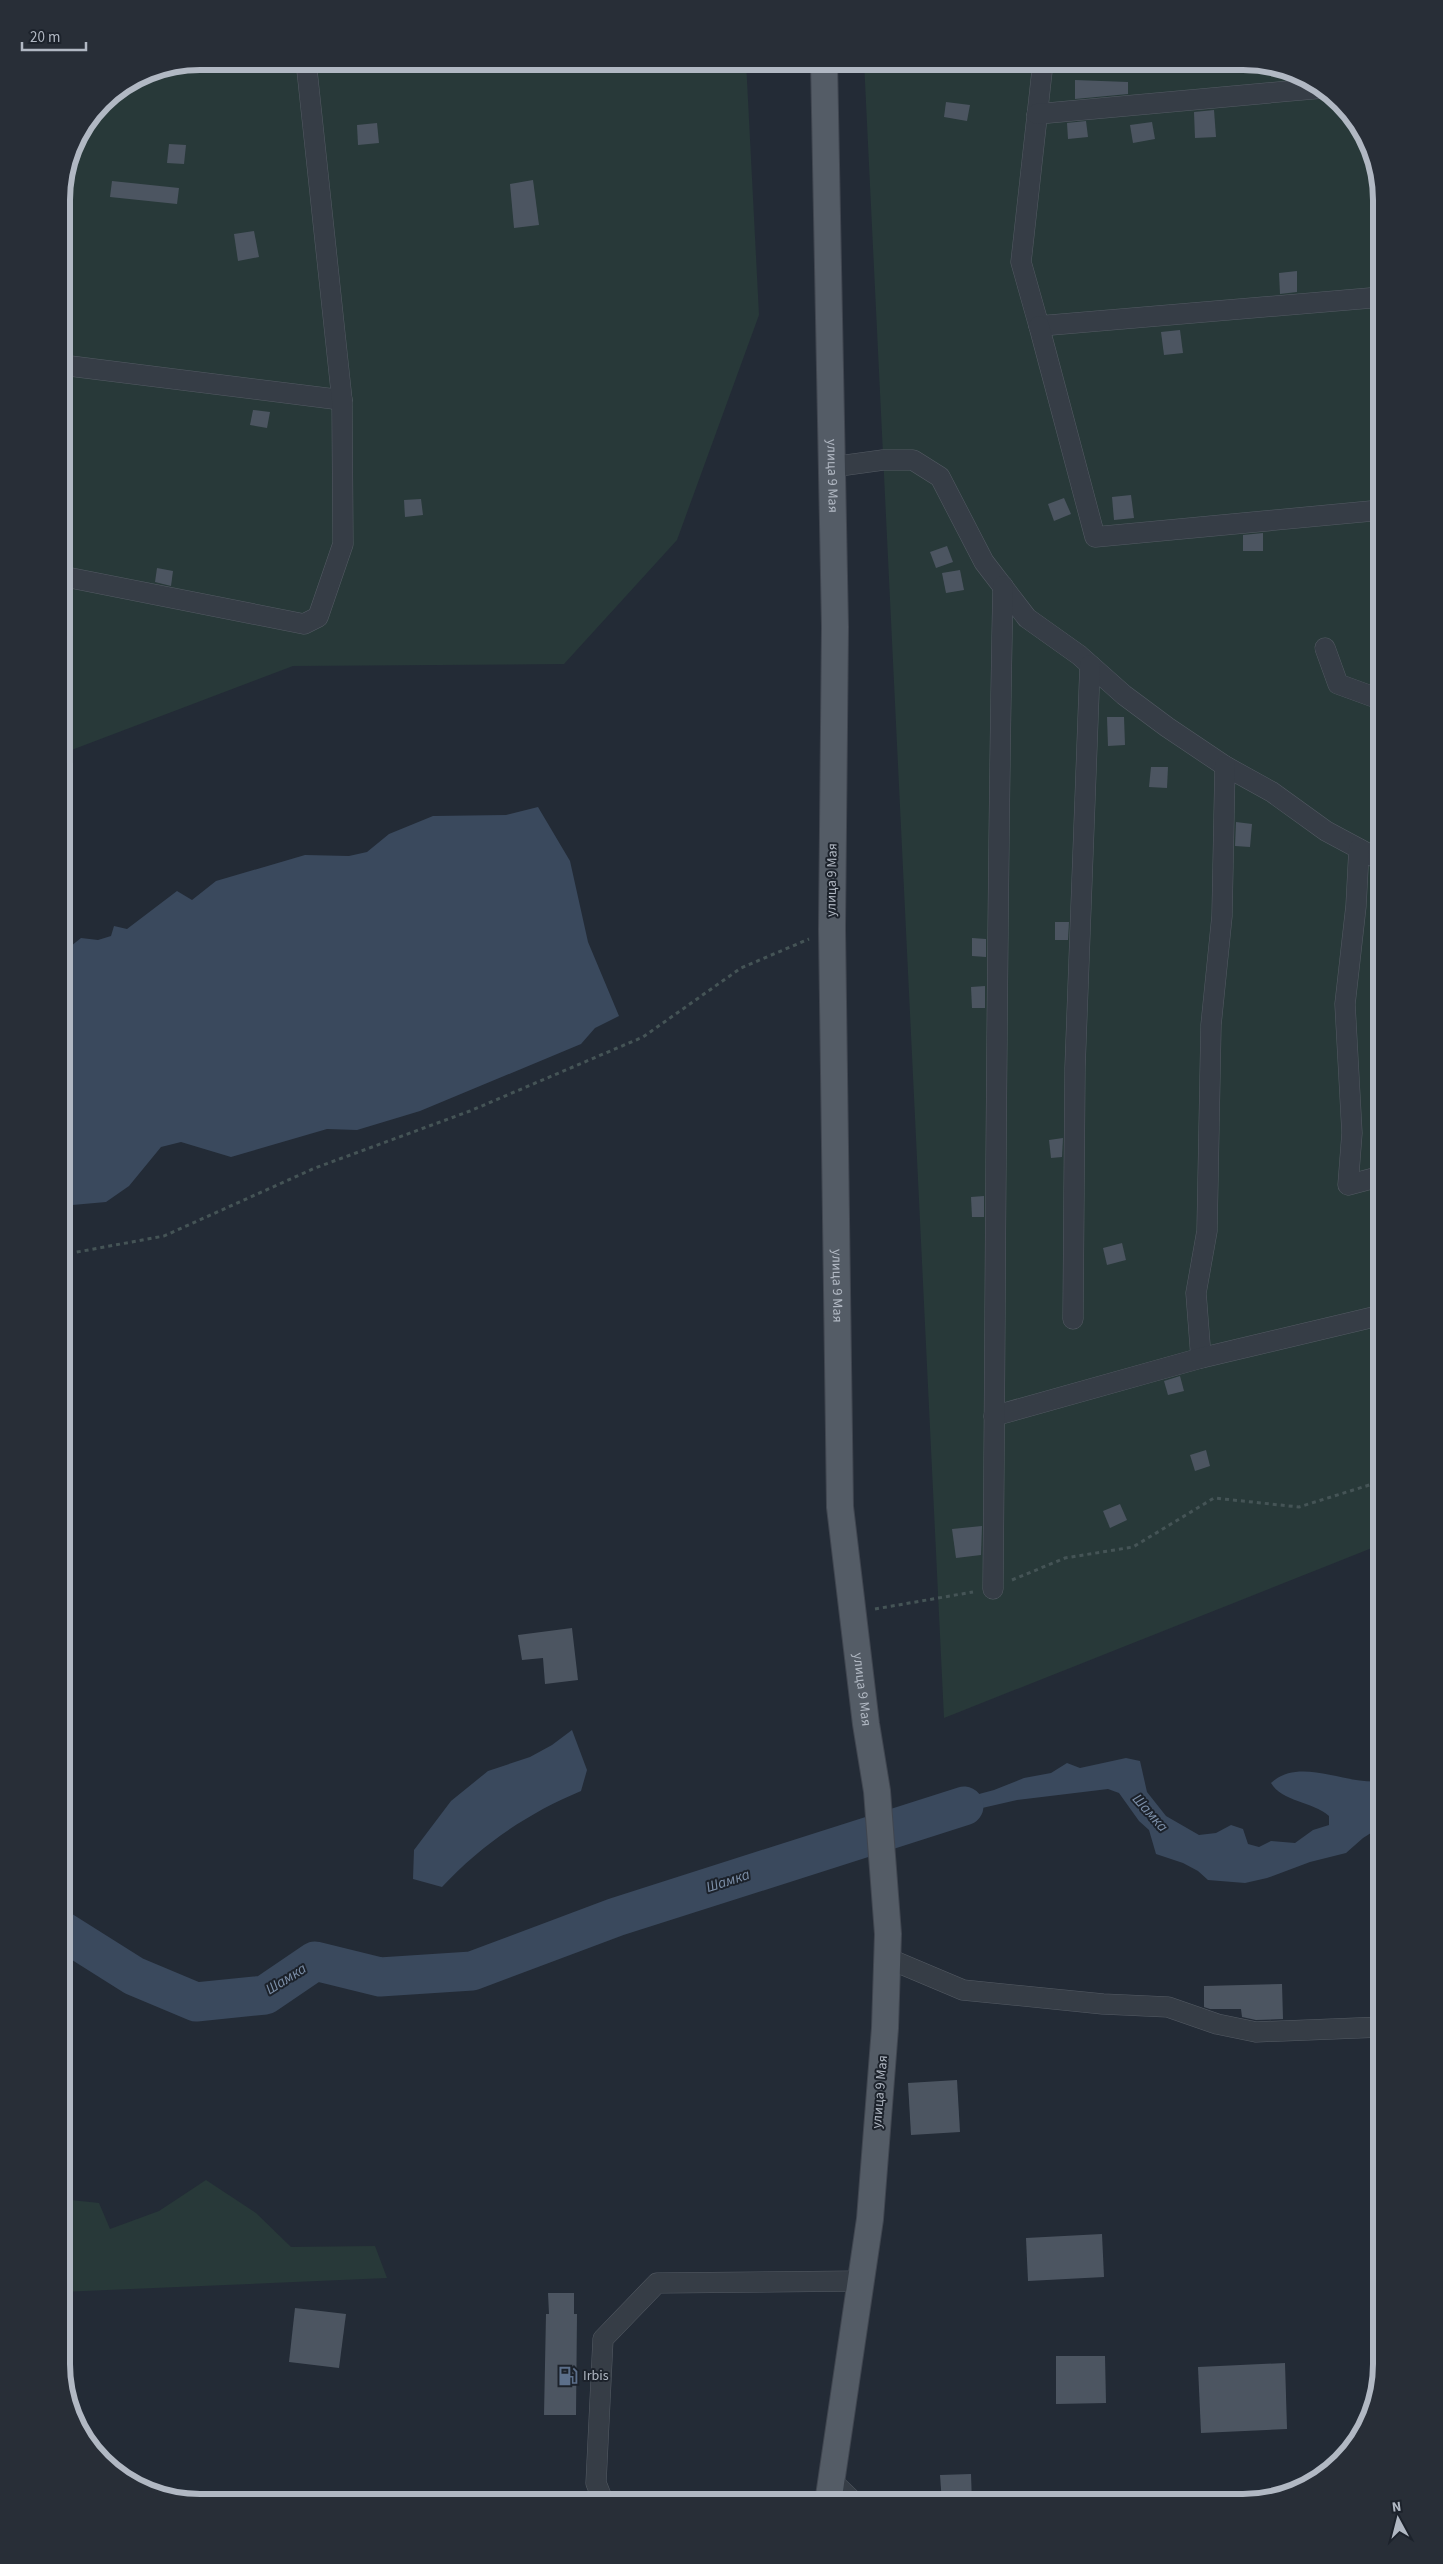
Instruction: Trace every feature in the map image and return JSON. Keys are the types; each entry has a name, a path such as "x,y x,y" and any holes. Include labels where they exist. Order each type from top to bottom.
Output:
{"main road":[{"name":"улица 9 Мая","path":"824,70 835,627 832,929 840,1507 866,1724 877,1791 883,1858 887,1958 885,2028 870,2219 829,2491"}],"lane":[{"path":"70,578 304,624 318,617 343,544 342,400 307,70"},
{"path":"1042,70 1021,262 1095,537 1373,511"},
{"path":"1038,114 1310,89"},
{"path":"1039,326 1373,298"},
{"path":"70,366 342,400"},
{"path":"832,467 883,460 913,460 940,477 984,562 1027,618 1090,665 1124,695 1225,766 1272,792 1326,831 1373,856"},
{"path":"993,1589 998,848 1003,586"},
{"path":"1325,648 1338,684 1373,697"},
{"path":"1073,1319 1075,1058 1090,665"},
{"path":"1201,1358 1196,1293 1207,1231 1211,1025 1222,916 1225,766"},
{"path":"1359,849 1356,906 1345,1004 1352,1133 1348,1185 1373,1178"},
{"path":"994,1416 1201,1358 1373,1317"},
{"path":"887,1958 963,1990 1103,2004 1168,2007 1217,2024 1256,2032 1373,2026"},
{"path":"600,2494 596,2483 603,2339 657,2282 860,2281"}],"path":[{"path":"70,1253 164,1236 315,1168 470,1111 643,1037 741,968 832,929"},
{"path":"853,1612 993,1589 1065,1558 1133,1548 1214,1498 1299,1507 1373,1484"}],"shaded area":[{"path":"192,70 746,70 759,315 677,540 564,664 293,666 70,751 70,192 74,167 80,150 102,114 114,102 135,87 167,74"},
{"path":"864,70 1251,70 1268,73 1300,83 1329,102 1341,114 1360,143 1372,183 1373,1548 944,1718"},
{"path":"206,2180 256,2213 291,2247 375,2246 387,2278 70,2292 70,2200 99,2203 110,2229 159,2211"}],"water":[{"path":"538,807 570,861 588,942 619,1016 595,1028 581,1044 420,1111 357,1130 327,1129 231,1157 181,1142 161,1147 129,1186 106,1202 70,1205 70,947 81,938 98,940 111,936 114,926 127,929 177,891 192,900 216,881 305,855 349,856 367,852 389,834 433,816 506,815"},
{"path":"572,1730 587,1770 581,1791 542,1809 506,1832 473,1857 442,1887 413,1879 414,1850 451,1801 488,1771 530,1757 552,1745"},
{"path":"1126,1758 1140,1761 1147,1792 1166,1816 1199,1835 1216,1833 1231,1825 1243,1829 1248,1844 1259,1847 1271,1841 1295,1843 1313,1830 1329,1825 1329,1816 1322,1811 1290,1798 1276,1789 1271,1783 1283,1775 1296,1772 1310,1772 1354,1780 1373,1781 1373,1832 1346,1853 1310,1862 1267,1878 1245,1883 1208,1880 1198,1871 1183,1863 1156,1854 1149,1830 1139,1821 1119,1793 1108,1789 1017,1800 956,1814 915,1830 914,1813 940,1810 953,1801 994,1790 1024,1778 1051,1773 1067,1763 1080,1768"}],"building":[{"path":"1075,80 1128,82 1128,94 1075,99"},
{"path":"946,102 970,105 967,121 944,117"},
{"path":"1214,110 1216,137 1195,138 1194,112"},
{"path":"1086,121 1088,137 1068,139 1067,123"},
{"path":"1152,122 1155,139 1133,143 1130,125"},
{"path":"377,123 379,143 358,145 357,125"},
{"path":"169,144 186,145 184,164 167,163"},
{"path":"533,180 539,225 514,228 510,184"},
{"path":"112,181 179,188 177,204 110,197"},
{"path":"254,231 259,257 238,261 234,234"},
{"path":"1297,271 1297,292 1280,294 1279,273"},
{"path":"1180,330 1183,353 1164,355 1161,332"},
{"path":"253,410 270,412 267,428 250,425"},
{"path":"1131,495 1134,518 1114,520 1112,497"},
{"path":"1064,498 1071,514 1054,521 1048,504"},
{"path":"421,499 423,515 405,517 404,500"},
{"path":"1263,533 1263,551 1243,551 1243,535"},
{"path":"947,546 953,562 936,568 930,552"},
{"path":"157,568 173,571 171,586 155,582"},
{"path":"960,570 964,590 946,593 942,573"},
{"path":"1107,717 1124,717 1125,745 1108,746"},
{"path":"1151,767 1168,767 1167,788 1149,787"},
{"path":"1236,822 1252,824 1250,847 1235,846"},
{"path":"1055,922 1069,922 1068,940 1055,940"},
{"path":"972,938 986,939 986,957 972,956"},
{"path":"985,986 985,1008 972,1008 971,987"},
{"path":"1063,1138 1062,1157 1051,1158 1049,1140"},
{"path":"984,1196 984,1217 972,1217 971,1197"},
{"path":"1122,1243 1126,1260 1107,1265 1103,1248"},
{"path":"1180,1376 1184,1391 1168,1395 1164,1381"},
{"path":"1206,1450 1210,1466 1195,1471 1190,1455"},
{"path":"1120,1504 1127,1520 1110,1528 1103,1511"},
{"path":"982,1526 981,1555 956,1558 952,1529"},
{"path":"572,1628 578,1680 545,1684 543,1658 522,1660 518,1635"},
{"path":"1282,1984 1283,2019 1256,2020 1242,2017 1241,2009 1210,2009 1204,2007 1204,1986"},
{"path":"957,2080 960,2132 911,2135 908,2083"},
{"path":"1102,2234 1104,2277 1028,2281 1026,2238"},
{"path":"548,2293 574,2293 574,2314 577,2314 576,2415 544,2415 546,2314 549,2314"},
{"path":"295,2308 346,2314 339,2368 289,2362"},
{"path":"1056,2356 1105,2356 1106,2403 1056,2404"},
{"path":"1285,2363 1287,2429 1201,2433 1198,2367"},
{"path":"971,2474 972,2494 941,2494 940,2475"}],"waterway":[{"name":"Шамка","path":"70,1936 134,1976 196,2002 265,1995 315,1961 380,1977 472,1971 616,1917 964,1806"}],"place":[{"name":"Irbis","path":"568,2376"}]}
